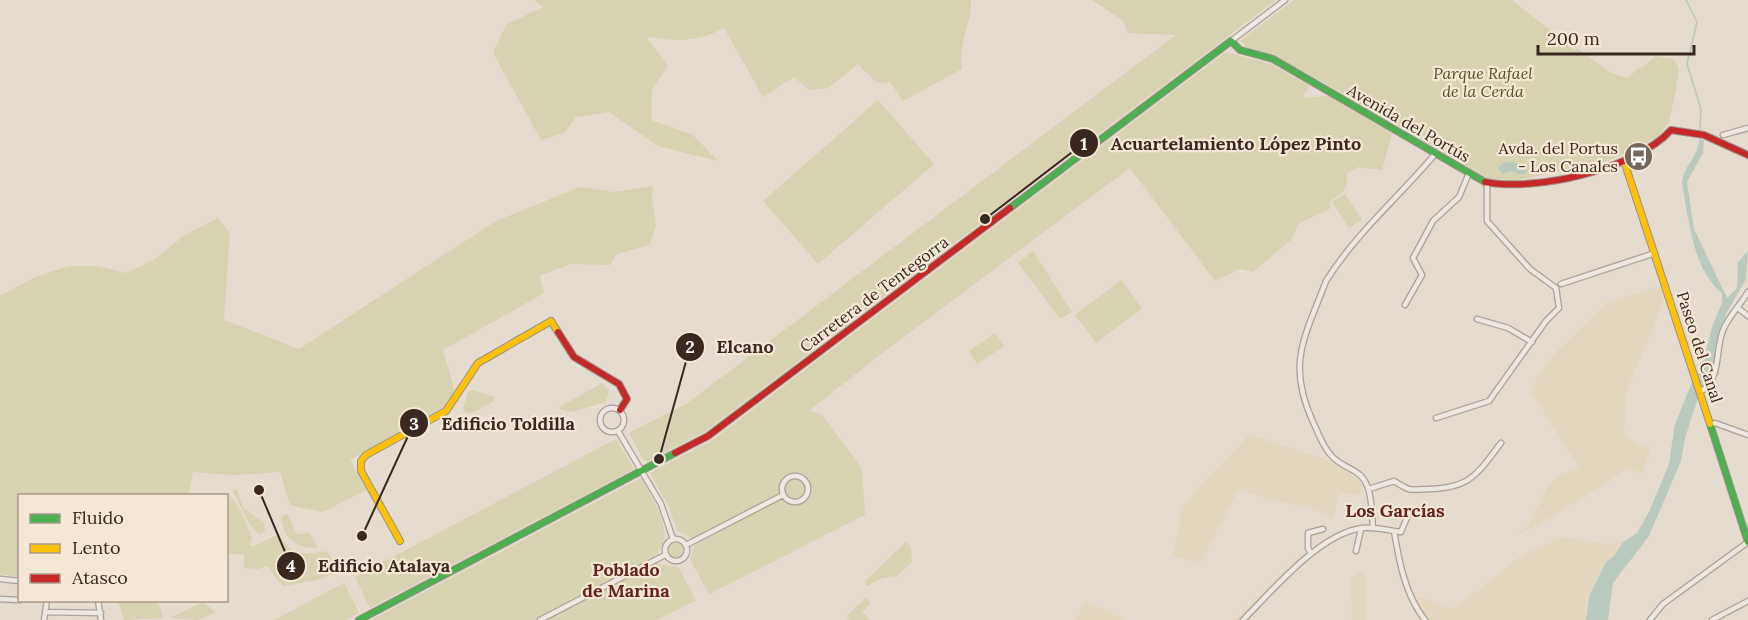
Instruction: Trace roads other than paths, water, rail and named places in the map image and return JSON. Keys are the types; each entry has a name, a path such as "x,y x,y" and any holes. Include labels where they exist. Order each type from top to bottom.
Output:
{"main road":[{"name":"Avenida del Portús","path":"1231,41 1240,50 1273,59 1487,183 1516,185 1594,171 1624,161 1663,141 1671,130 1704,135 1748,155"},
{"name":"Carretera de Tentegorra","path":"358,620 718,429 1231,41"},
{"name":"Paseo del Canal","path":"1624,161 1748,542"},
{"path":"400,541 361,471 361,461 366,455 446,411 471,372 484,359 551,321 574,357 623,387 627,399 620,410"}],"street":[{"name":"Carretera de Tentegorra","path":"1231,41 1285,0"},
{"path":"1723,135 1748,128"},
{"path":"1373,528 1369,489 1359,474 1340,464 1326,448 1301,388 1298,368 1300,351 1326,281 1333,270 1380,213 1409,185 1436,153"},
{"path":"1405,305 1422,274 1413,258 1433,221 1459,197 1469,173"},
{"path":"1436,418 1489,401 1559,308 1559,292 1530,269 1488,223 1486,219 1487,183"},
{"path":"1561,284 1655,253"},
{"path":"1700,392 1709,386 1714,376 1722,333 1748,292"},
{"path":"1738,308 1748,316"},
{"path":"1477,319 1508,328 1532,342"},
{"path":"608,408 620,410 625,420 620,431 611,433 604,430 600,418 608,408"},
{"path":"1710,425 1715,423 1748,435"},
{"path":"620,431 664,510 673,539"},
{"path":"1369,489 1394,481 1411,492 1447,490 1476,475 1500,443"},
{"path":"789,477 801,477 807,484 806,496 799,501 790,501 783,495 782,485 789,477"},
{"path":"686,545 783,495"},
{"path":"1243,620 1310,552 1361,528 1401,532 1408,514"},
{"path":"1356,551 1361,528"},
{"path":"1310,552 1308,533 1323,529"},
{"path":"1394,531 1400,563 1412,599 1425,620"},
{"path":"673,539 679,539 686,545 687,552 682,560 674,562 666,555 665,546 673,539"},
{"path":"1650,620 1663,604 1748,542"},
{"path":"540,620 666,555"},
{"path":"0,579 18,581"},
{"path":"0,599 18,600"},
{"path":"1712,620 1748,601"},
{"path":"44,620 47,602"},
{"path":"98,602 101,620"},
{"path":"46,612 101,613"}],"waterway":[{"path":"1686,0 1697,22 1687,64 1701,109 1700,129"}],"place":[{"name":"Avda. del Portus - Los Canales","path":"1639,157"},
{"name":"Acuartelamiento López Pinto","path":"985,219"},
{"name":"Elcano","path":"659,459"},
{"name":"Edificio Atalaya","path":"259,490"},
{"name":"Edificio Toldilla","path":"362,536"}],"district":[{"name":"Los Garcías","path":"1395,510"},
{"name":"Poblado de Marina","path":"626,579"}],"park label":[{"name":"Parque Rafael de la Cerda","path":"1483,82"}]}
